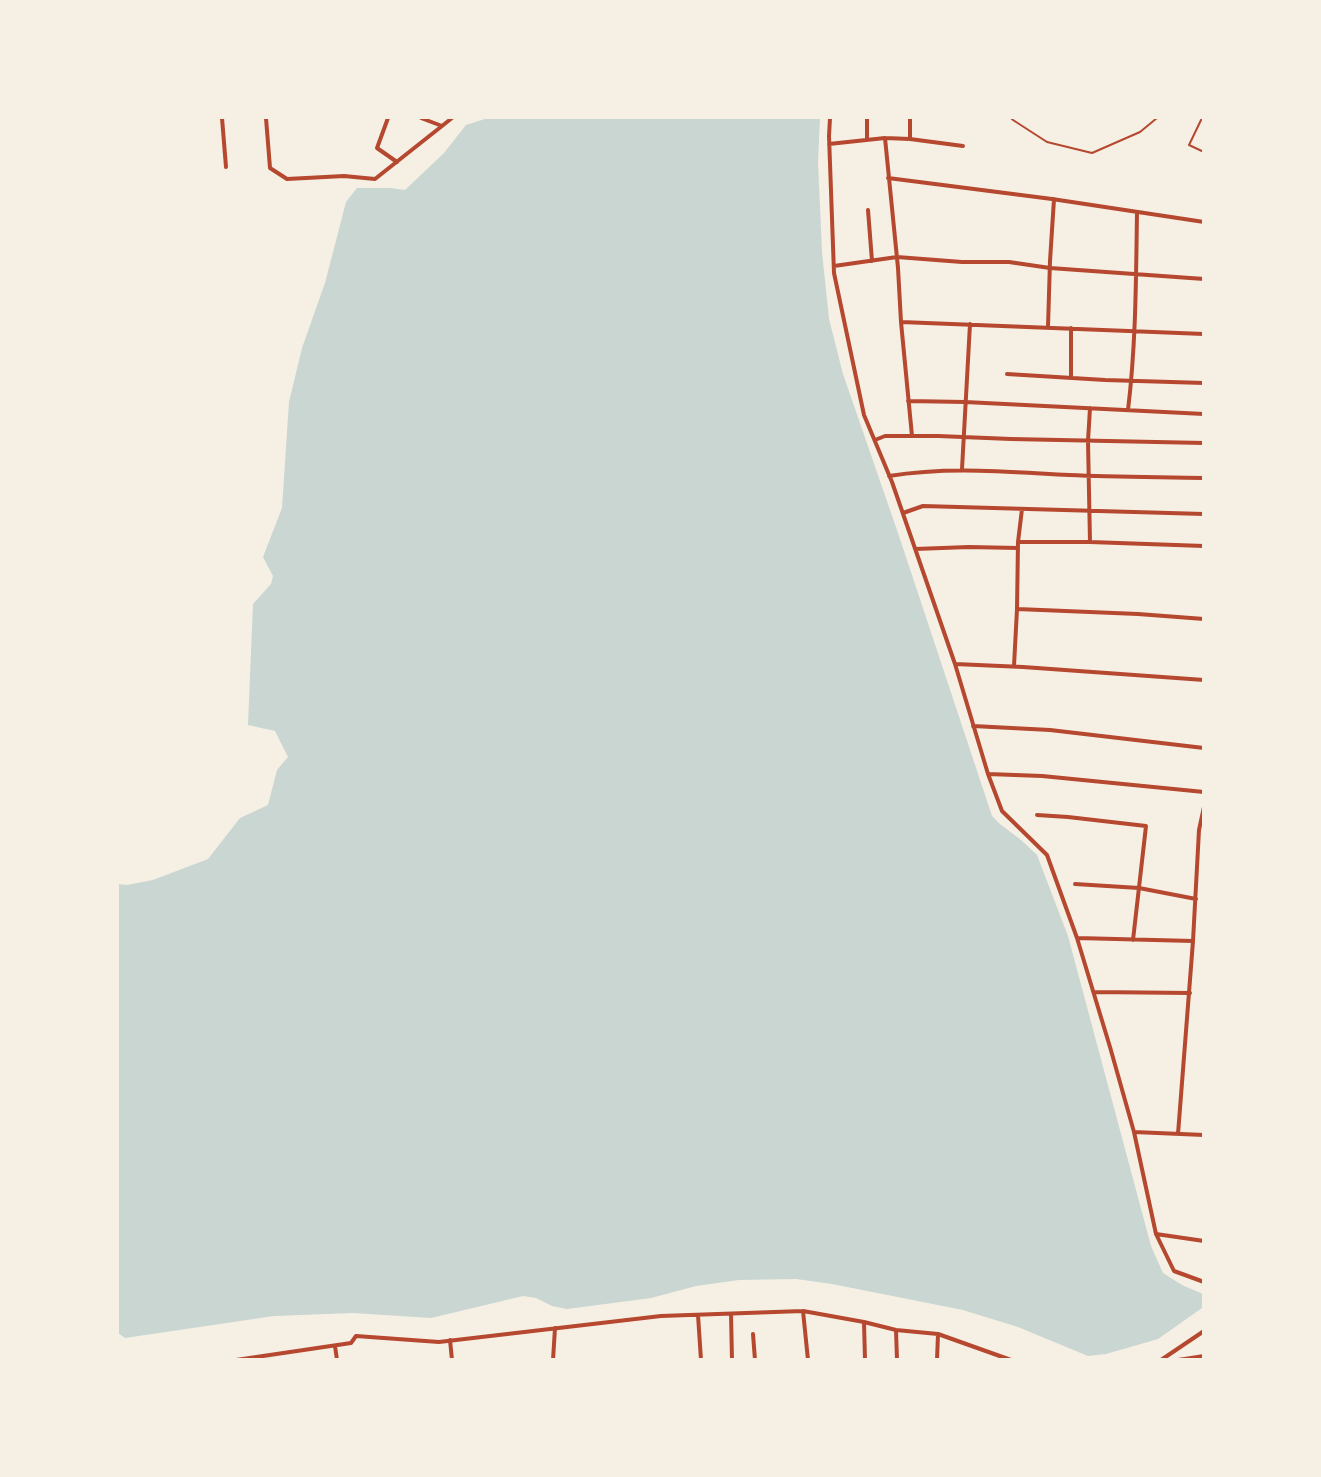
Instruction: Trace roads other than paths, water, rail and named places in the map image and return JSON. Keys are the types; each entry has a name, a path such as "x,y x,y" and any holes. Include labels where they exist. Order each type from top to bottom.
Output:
{"street":[{"path":"222,118 226,167"},
{"path":"266,118 270,168 287,179 344,176 376,179 452,118"},
{"path":"388,118 377,148 397,162"},
{"path":"421,118 442,126"},
{"path":"830,118 829,144 834,266 864,415 903,513 955,664 988,774 1002,811 1047,855 1077,938 1134,1132 1156,1234 1174,1271 1204,1282"},
{"path":"867,118 867,140"},
{"path":"910,118 910,139"},
{"path":"829,144 885,138 910,139 963,146"},
{"path":"885,138 897,257 900,322 912,436"},
{"path":"888,178 1054,199 1204,222"},
{"path":"1048,327 1054,199"},
{"path":"868,210 872,260"},
{"path":"1128,410 1132,381 1137,212"},
{"path":"834,266 897,257 962,262 1009,262 1050,268 1204,279"},
{"path":"900,322 1204,334"},
{"path":"962,469 970,324"},
{"path":"1071,328 1071,378"},
{"path":"1006,374 1204,383"},
{"path":"908,401 965,402 1204,414"},
{"path":"1090,408 1088,441 1090,542"},
{"path":"875,440 885,436 912,436 1204,443"},
{"path":"889,476 916,471 962,469 1088,476 1204,478"},
{"path":"903,513 923,506 1204,514"},
{"path":"1014,666 1018,545 1022,509"},
{"path":"915,549 1090,542 1204,546"},
{"path":"1017,609 1204,619"},
{"path":"955,664 1014,666 1204,680"},
{"path":"973,726 1050,730 1203,748 1204,743"},
{"path":"988,774 1042,776 1204,792"},
{"path":"1178,1134 1190,992 1199,830 1204,807"},
{"path":"1037,815 1146,826 1132,940"},
{"path":"1076,884 1139,888 1196,898"},
{"path":"1077,938 1193,941"},
{"path":"1094,992 1190,992"},
{"path":"1134,1132 1204,1135"},
{"path":"1156,1234 1204,1241"},
{"path":"803,1312 808,1360"},
{"path":"236,1360 351,1344 356,1336 439,1342 661,1316 803,1312 864,1322 896,1330 938,1334 1011,1360"},
{"path":"730,1314 732,1360"},
{"path":"698,1315 701,1360"},
{"path":"864,1322 865,1360"},
{"path":"553,1360 555,1328"},
{"path":"896,1330 897,1360"},
{"path":"1161,1360 1204,1332"},
{"path":"754,1334 755,1360"},
{"path":"936,1360 938,1334"},
{"path":"450,1340 452,1360"},
{"path":"334,1346 336,1360"},
{"path":"1178,1360 1204,1356"}],"lane":[{"path":"1011,118 1047,142 1092,152 1140,132 1157,118"},
{"path":"1202,118 1189,145 1204,152"}]}
